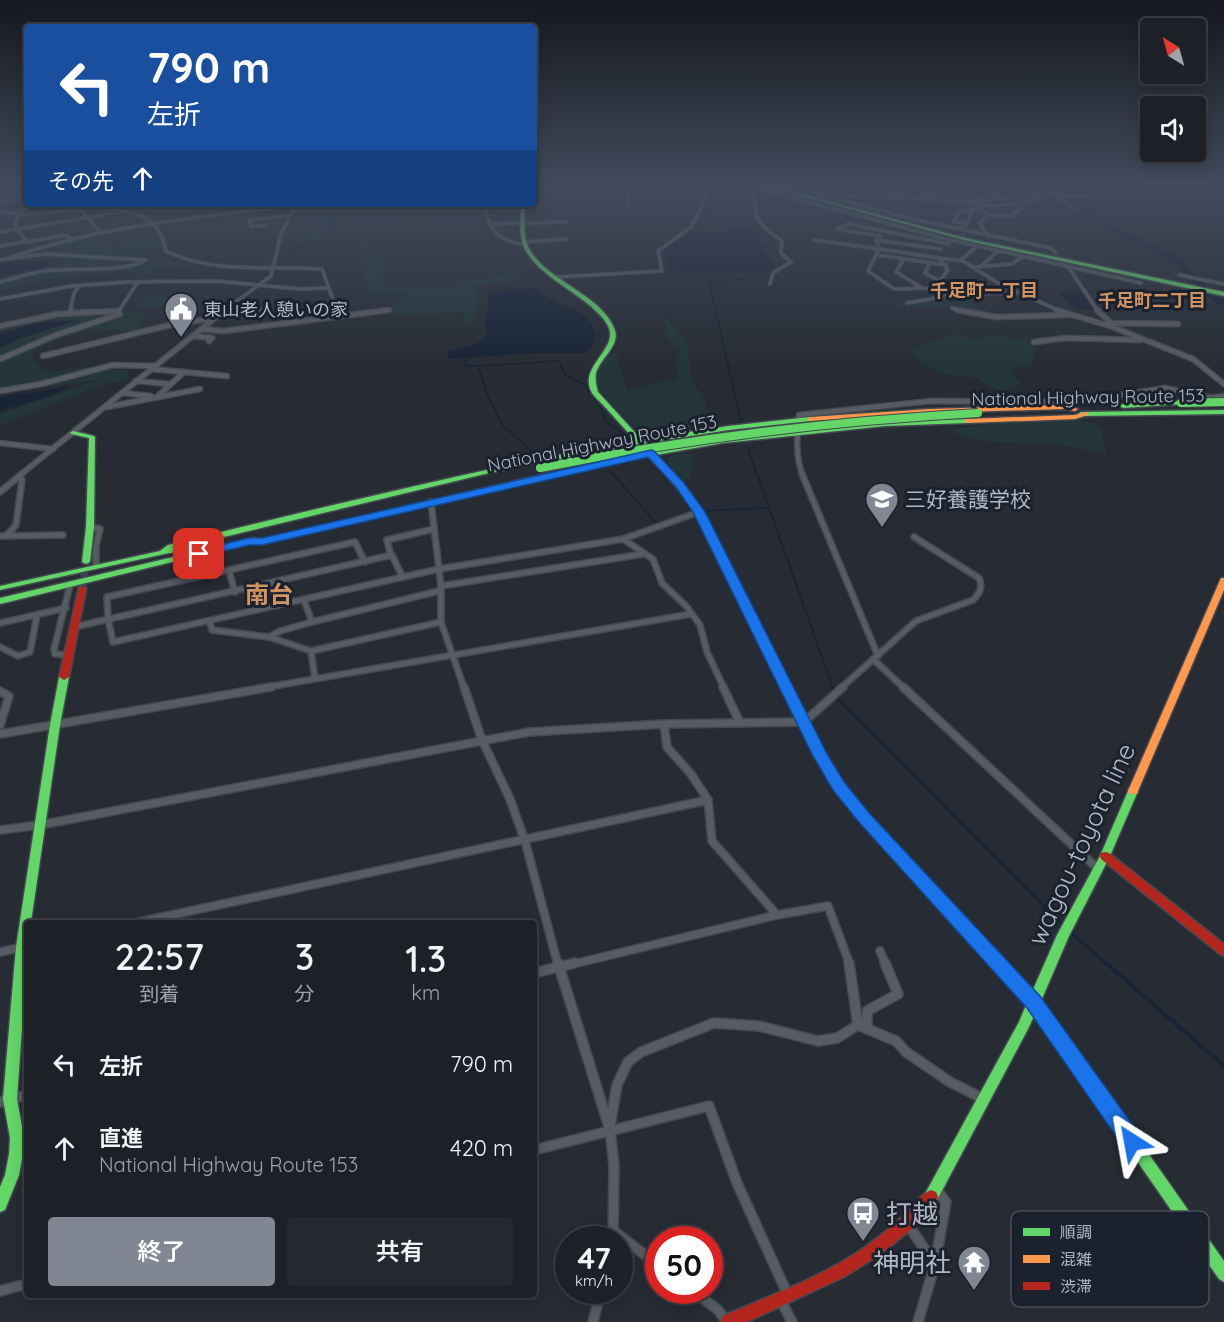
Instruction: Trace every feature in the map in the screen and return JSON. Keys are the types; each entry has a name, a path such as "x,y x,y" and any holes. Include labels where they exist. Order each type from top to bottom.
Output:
{"main road":[{"path":"527,246 536,260 601,312 614,328 614,337 610,345 594,366 591,378 593,387 609,409 680,485 699,512 825,764 853,806 1034,1002 1180,1211"},
{"path":"1003,246 1172,279"},
{"path":"1011,246 1224,292"},
{"name":"National Highway Route 153","path":"0,601 76,587 249,541 635,448 770,426 872,418 1081,411 1224,402"},
{"path":"163,552 171,547 344,506 552,459 640,442 927,411 1063,407 1081,411"},
{"name":"National Highway Route 153","path":"1081,411 1193,413 1224,411"},
{"path":"249,541 262,542 651,453 797,426"},
{"path":"73,433 92,437 91,564"},
{"name":"National Highway Route 153","path":"0,588 91,564 163,552 541,470"},
{"name":"wagou-toyota line","path":"728,1322 850,1265 883,1245 937,1190 1034,1002 1063,934 1105,856 1224,580"},
{"path":"28,920 55,725 74,627 76,587"},
{"path":"1105,856 1224,951"},
{"path":"0,1206 12,1175 16,1154 17,1138 5,1101 24,947"},
{"path":"1209,1253 1224,1274"}],"street":[{"path":"6,259 48,246"},
{"path":"166,246 166,252 182,260 254,268 322,269 339,316"},
{"path":"0,492 135,381 271,276 276,268 278,246"},
{"path":"557,277 571,274 662,271 658,251 665,246"},
{"path":"770,284 773,273 791,262 781,253 782,246"},
{"path":"855,246 961,260 1020,293 1068,315 1111,325 1193,359 1224,384"},
{"path":"878,246 878,255 868,268 870,274 894,289 934,288 948,270 937,257"},
{"path":"917,246 941,249"},
{"path":"937,257 946,246"},
{"path":"961,260 976,246 1141,283"},
{"path":"1039,246 1051,248 1056,253"},
{"path":"981,266 998,251"},
{"path":"0,260 45,254 138,257 146,261 122,266 45,271 0,282"},
{"path":"878,255 946,265"},
{"path":"975,267 1012,264 1022,256"},
{"path":"904,259 896,272 922,289"},
{"path":"930,263 925,273 939,281"},
{"path":"1065,266 1095,308 1111,325 1178,324"},
{"path":"1172,279 1224,284"},
{"path":"0,299 79,286 214,281 258,284 303,291 329,288"},
{"path":"0,358 57,334 114,318 120,314 119,311 137,284"},
{"path":"70,313 74,293 79,286"},
{"path":"907,303 942,297 947,294 1020,293"},
{"path":"227,308 266,311"},
{"path":"952,308 966,313 1000,318 1068,315"},
{"path":"0,326 36,316 99,310 119,311"},
{"path":"201,330 224,331 389,310"},
{"path":"43,356 170,325 215,318"},
{"path":"193,336 212,338 208,341"},
{"path":"1034,342 1066,338 1144,340"},
{"path":"0,391 41,384 113,365 227,376"},
{"path":"122,393 156,397 184,372"},
{"path":"135,381 170,384"},
{"path":"1098,869 876,658 800,469 797,426 799,416 931,400 998,403 1078,402 1165,388 1211,398 1224,396"},
{"path":"103,408 200,390"},
{"path":"1211,398 1224,411"},
{"path":"1138,416 1224,411"},
{"path":"0,443 53,449"},
{"path":"3,536 16,525 22,480 18,477"},
{"path":"431,502 439,569 441,622 482,740 510,799 525,841 559,967 610,1130 614,1165 614,1226"},
{"path":"365,562 355,542 107,597 108,619 113,642 210,622 402,576 623,539 699,512"},
{"path":"402,576 391,556 387,540 434,529"},
{"path":"3,536 63,535"},
{"path":"0,830 40,825 529,732 664,724 804,722 916,621 973,600 982,588 979,578 914,537"},
{"path":"623,539 653,559 662,583 686,606 700,625 707,652 740,723"},
{"path":"269,637 280,631 312,622 440,589 643,554"},
{"path":"74,627 270,585 391,556"},
{"path":"229,571 235,592"},
{"path":"270,585 276,606"},
{"path":"68,654 54,652 66,608 76,587"},
{"path":"304,600 312,622"},
{"path":"0,623 66,608"},
{"path":"0,734 691,614"},
{"path":"0,647 18,656 30,652 37,615"},
{"path":"210,622 212,630 269,637 311,651 441,622"},
{"path":"311,651 315,679"},
{"path":"0,692 9,696 0,725"},
{"path":"664,724 666,747 691,774 708,800 712,840 777,915"},
{"path":"149,920 708,800"},
{"path":"537,972 777,915 828,906 849,961 862,1027"},
{"path":"0,952 24,947"},
{"path":"862,1027 867,1011 898,994 880,951"},
{"path":"610,1130 617,1085 628,1062 641,1052 714,1023 759,1026 818,1041 837,1038 862,1027 896,1041 906,1052 950,1082 984,1099"},
{"path":"5,1101 24,1096"},
{"path":"537,1149 709,1106 792,1322"},
{"path":"918,1322 935,1264 946,1202 937,1190"},
{"path":"907,1223 935,1264"},
{"path":"0,1292 24,1285"},
{"path":"593,1322 598,1304"},
{"path":"710,1304 728,1322"}],"shaded area":[{"path":"61,246 165,246 148,248 143,256 131,257 127,263 152,259 191,262 196,265 164,267 150,271 79,274 31,282 0,291 0,277 52,267 66,260 24,258 0,262 17,254 50,247 51,251 60,250"},
{"path":"361,246 372,246 383,268 382,275 388,285 459,288 455,283 513,274 521,279 472,287 478,296 474,321 462,324 464,312 394,315 390,308 402,301 404,294 368,294 365,270 373,267 366,264"},
{"path":"942,280 958,281 967,298 997,316 964,306 899,307 899,304 921,301 939,295 936,289"},
{"path":"181,294 175,306 135,309 145,296"},
{"path":"98,311 95,318 115,318 125,311 145,312 147,314 138,323 145,328 132,331 93,330 70,336 45,344 31,352 34,361 46,370 54,371 94,366 128,371 127,380 108,383 0,425 0,414 101,379 0,394 0,349 21,339 79,320 51,320 0,332 0,327 27,319"},
{"path":"664,319 668,319 688,344 691,381 703,396 710,423 660,436 646,434 617,410 598,385 596,372 607,354 619,354 617,360 628,390 678,379 676,360 682,351 669,338"},
{"path":"953,334 975,339 998,335 1025,341 1034,344 1035,355 1030,365 1011,369 1020,384 999,392 977,378 942,374 918,361 909,350"},
{"path":"1074,420 1096,423 1103,436 1107,454 1065,445 980,441 954,433 953,429 1000,423"},
{"path":"689,452 694,462 690,478 684,482 669,464 668,459 673,455"}],"water":[{"path":"670,246 763,246 766,247 763,250 776,265 759,273 670,270 664,249"},
{"path":"47,261 51,266 0,276 0,262"},
{"path":"536,288 555,302 582,314 590,322 596,338 586,353 535,353 448,359 449,351 470,346 484,338 488,292"},
{"path":"1068,289 1081,292 1092,309 1076,308 1059,295"},
{"path":"79,320 22,337 0,348 0,334 39,323"},
{"path":"68,387 52,395 0,411 0,397"}],"waterway":[{"path":"280,265 292,249 303,246"},
{"path":"1149,246 1176,260 1201,287 1224,303"},
{"path":"237,298 270,272"},
{"path":"741,422 709,282 748,279 751,277 750,272"},
{"path":"464,358 466,366 478,366"},
{"path":"478,366 559,361 565,375 585,385 602,410 605,421 623,433 619,435 620,439 596,442"},
{"path":"478,366 487,394 503,426 535,454 586,444"},
{"path":"43,446 50,440"},
{"path":"747,446 757,475"},
{"path":"610,471 613,474"},
{"path":"613,474 657,524"},
{"path":"757,474 833,688"},
{"path":"700,511 766,508"},
{"path":"832,687 834,692"},
{"path":"836,697 1063,925"},
{"path":"1069,931 1108,965"},
{"path":"1106,963 1224,1066"}],"tunnel":[{"path":"1056,253 1065,264"},
{"path":"82,589 86,562"}],"traffic: fast":[{"path":"526,246 537,262 591,304 611,326 612,342 593,372 592,381 595,392 681,487"},
{"path":"996,246 1224,294"},
{"path":"1181,403 1224,402"},
{"path":"1123,406 1181,403"},
{"path":"1081,414 1224,412"},
{"path":"540,468 649,447 758,431 868,420 978,413"},
{"path":"163,552 171,547 329,508 569,454 729,428 810,419"},
{"path":"249,541 262,542 597,464 723,441 885,424 967,421"},
{"path":"73,433 92,437 90,527 86,562"},
{"path":"0,601 255,540"},
{"path":"0,588 169,551"},
{"path":"26,920 64,677"},
{"path":"931,1197 1024,1025 1063,935 1105,856 1133,791"},
{"path":"843,792 863,817 1034,1002 1180,1211"},
{"path":"0,1205 12,1175 16,1154 17,1138 10,1099 24,934"},
{"path":"1209,1253 1224,1274"}],"traffic: slow":[{"path":"810,419 930,411 1063,407 1075,409"},
{"path":"967,421 1075,417 1086,414"},
{"path":"681,487 699,512 820,754 843,792"},
{"path":"1133,791 1224,580"}],"traffic: jam":[{"path":"64,677 82,589"},
{"path":"1105,856 1224,951"},
{"path":"729,1322 812,1285 863,1257 887,1240 931,1197"}],"place":[{"name":"東山老人憩いの家","path":"181,338"},
{"name":"三好養護学校","path":"882,528"},
{"name":"打越","path":"863,1242"},
{"name":"神明社","path":"974,1291"}],"district":[{"name":"千足町一丁目","path":"984,290"},
{"name":"千足町二丁目","path":"1152,300"},
{"name":"南台","path":"269,594"}],"route":[{"path":"199,554 249,541 262,542 481,490 651,453 686,492 699,512 838,786 853,806 1034,1002 1132,1142"}]}
